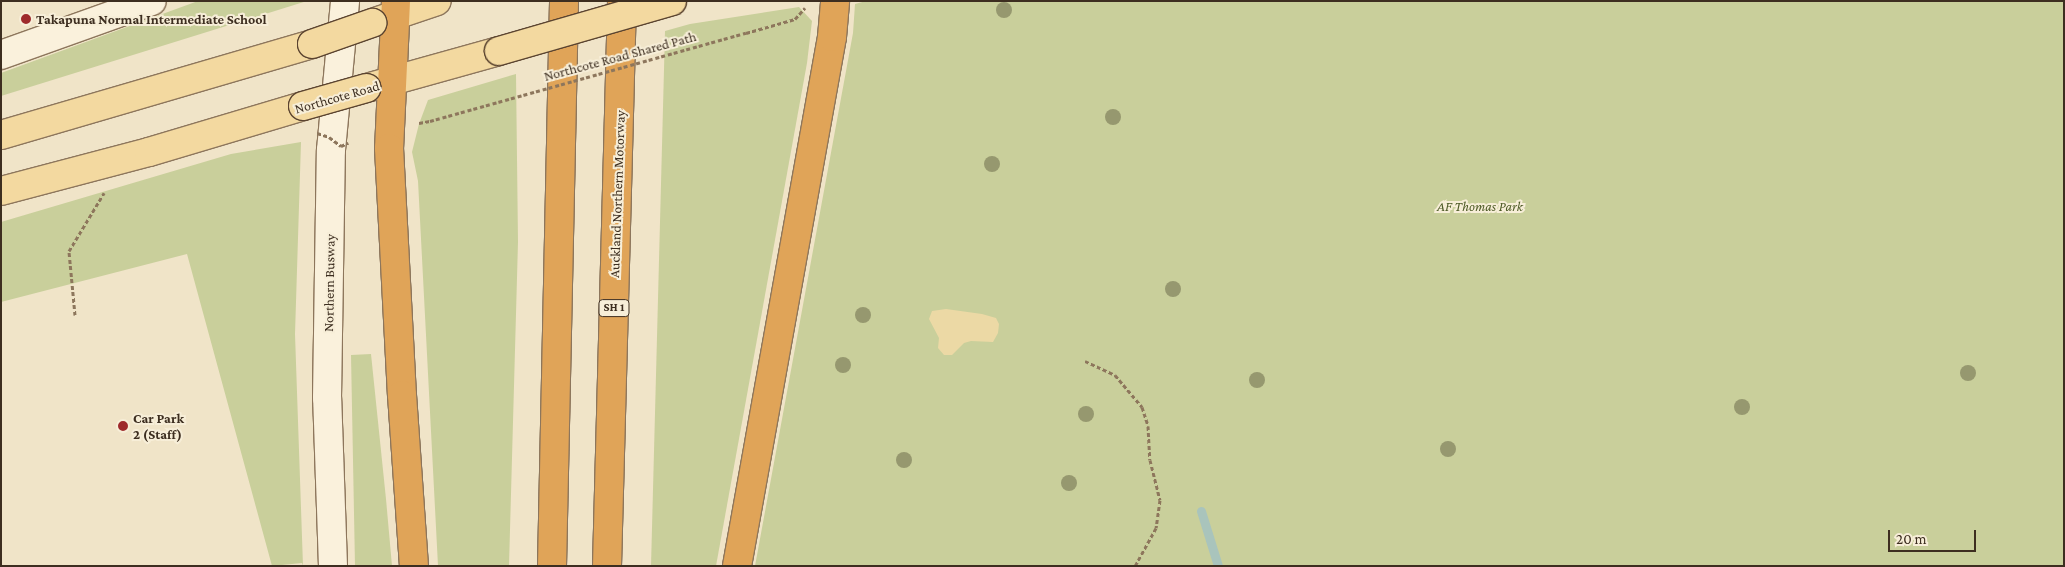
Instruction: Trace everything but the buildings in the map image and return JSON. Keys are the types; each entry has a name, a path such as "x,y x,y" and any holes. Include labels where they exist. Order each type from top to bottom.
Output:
{"highway":[{"path":"552,566 564,1"},
{"name":"Auckland Northern Motorway","path":"607,566 622,1"},
{"path":"737,566 832,38 823,4"},
{"path":"387,13 378,85 389,148 402,395 414,566"}],"main road":[{"path":"1,135 312,44 387,13 437,1"},
{"name":"Northcote Road","path":"1,191 149,152 672,1"}],"lane":[{"path":"1,55 152,1"},
{"name":"Northern Busway","path":"333,566 327,398 331,150 345,1"}],"path":[{"name":"Northcote Road Shared Path","path":"430,121 795,19 804,8 823,4"},
{"path":"315,133 329,137 341,146 348,143"},
{"path":"75,315 70,251 104,191"},
{"path":"1085,360 1115,375 1142,407 1148,426 1150,460 1160,500 1156,528 1135,566"}],"green space":[{"path":"198,1 307,1 1,96 1,73"},
{"name":"AF Thomas Park","path":"866,1 2064,1 2064,566 755,566 853,33 855,4"},
{"path":"799,7 812,21 807,63 716,566 651,566 665,31 690,24"},
{"path":"516,74 518,242 509,566 438,566 418,181 412,152 419,124 428,100"},
{"path":"301,142 295,334 303,566 302,563 272,566 187,254 1,302 1,222 231,154"},
{"path":"371,354 392,566 355,566 351,355"}],"sand":[{"path":"946,309 996,318 999,324 998,333 993,342 971,341 964,343 952,355 944,355 938,348 939,338 929,319 932,311"}],"waterway":[{"path":"1201,511 1218,566"}],"place":[{"name":"Takapuna Normal Intermediate School","path":"26,19"},
{"name":"Car Park 2 (Staff)","path":"123,426"}]}
